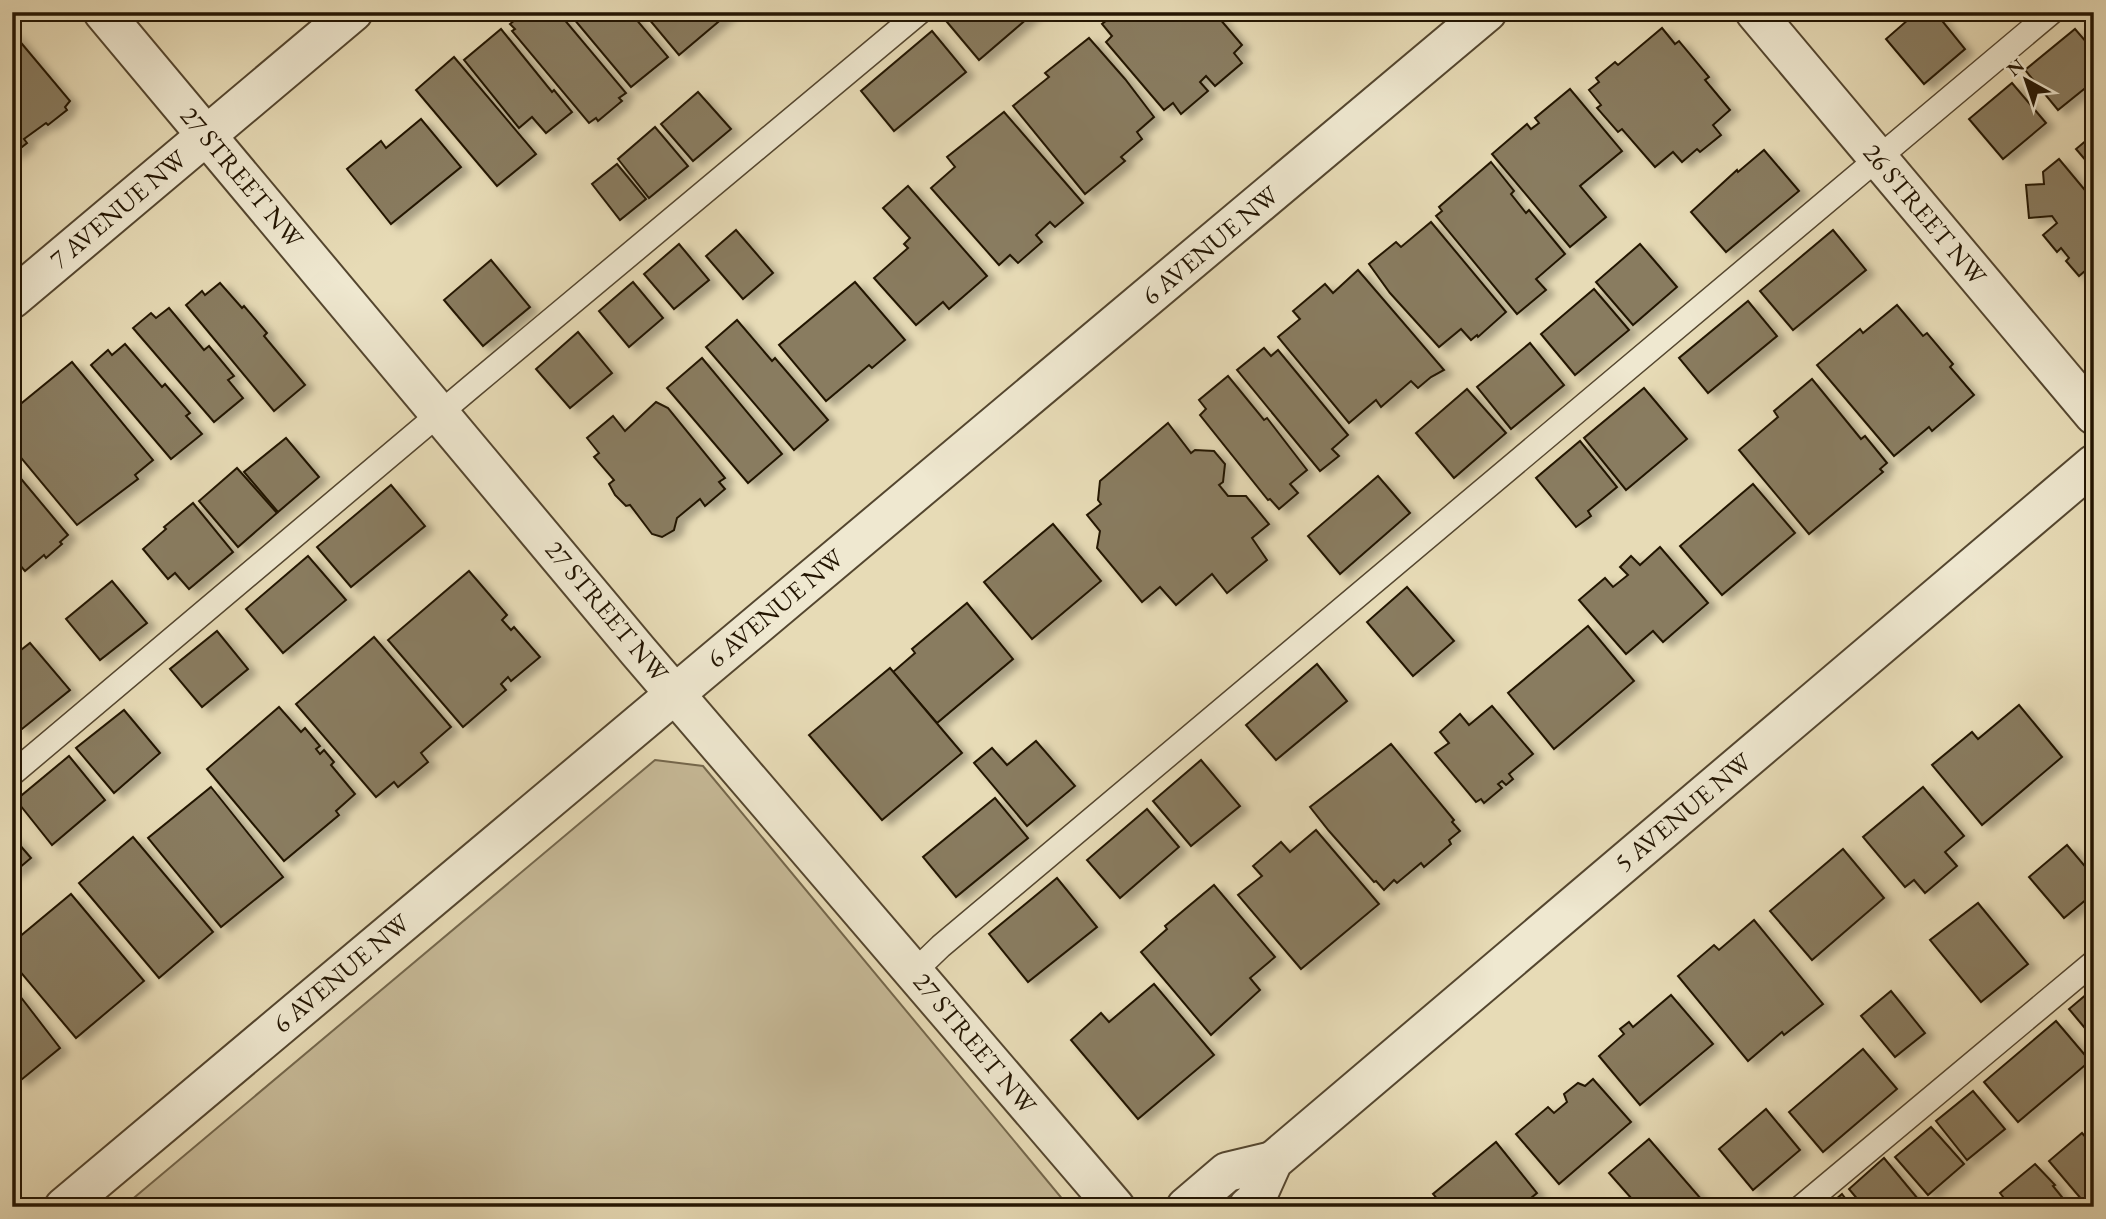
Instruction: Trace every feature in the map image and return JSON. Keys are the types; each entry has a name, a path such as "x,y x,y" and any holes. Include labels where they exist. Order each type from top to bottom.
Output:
{"street":[{"name":"27 STREET NW","path":"103,12 638,651 1115,1207"},
{"name":"7 AVENUE NW","path":"12,299 353,12"},
{"name":"6 AVENUE NW","path":"64,1207 1487,12"},
{"name":"26 STREET NW","path":"1755,12 2094,415"},
{"name":"5 AVENUE NW","path":"1248,1207 1255,1201 1273,1161 2094,464"},
{"name":"5 AVENUE NW","path":"1186,1207 1227,1172 1273,1161"}],"lane":[{"path":"12,774 920,12"},
{"path":"914,972 940,946 2052,12"},
{"path":"1801,1207 2094,962"}],"shaded area":[{"path":"655,760 703,766 1069,1207 123,1207"}],"building":[{"path":"525,12 558,12 626,93 619,98 622,101 598,121 596,118 589,123 512,31 515,29 510,24"},
{"path":"568,12 630,12 668,57 631,87"},
{"path":"643,12 730,12 679,55"},
{"path":"958,12 1035,12 979,60 947,22"},
{"path":"1117,12 1214,12 1242,45 1234,53 1242,63 1215,86 1206,76 1200,82 1208,91 1181,114 1173,103 1164,110 1106,42 1112,36 1102,24"},
{"path":"1917,12 1935,12 1965,49 1924,84 1886,39"},
{"path":"1662,28 1675,44 1679,41 1709,77 1705,80 1730,110 1713,125 1721,135 1700,152 1697,149 1682,162 1673,152 1655,167 1622,129 1618,132 1597,108 1601,105 1589,90 1599,82 1596,78 1615,62 1618,65"},
{"path":"501,29 552,92 554,90 572,112 546,133 532,117 519,128 464,60"},
{"path":"2075,29 2094,51 2094,81 2058,110 2025,70"},
{"path":"932,31 966,72 894,131 861,91"},
{"path":"12,32 70,101 65,107 67,110 24,139 27,143 12,155"},
{"path":"1089,38 1154,117 1137,132 1142,139 1121,157 1125,161 1085,194 1013,106 1049,77 1045,73"},
{"path":"454,57 536,154 497,186 416,90"},
{"path":"2012,83 2046,123 2003,159 1969,119"},
{"path":"1570,89 1622,151 1580,186 1606,217 1570,247 1492,154 1527,124 1531,129 1539,123 1535,118"},
{"path":"698,92 731,129 693,161 661,124"},
{"path":"1004,112 1083,203 1055,227 1050,222 1036,235 1042,242 1018,263 1010,255 999,265 931,188 955,167 947,157"},
{"path":"421,119 461,167 391,224 347,169 381,141 386,148"},
{"path":"655,127 688,166 649,198 618,159"},
{"path":"2094,134 2094,170 2076,149"},
{"path":"1764,150 1799,191 1726,252 1691,212 1737,170 1738,172"},
{"path":"2059,159 2089,195 2094,193 2094,282 2085,271 2079,276 2066,261 2069,258 2061,248 2057,252 2043,235 2057,223 2052,216 2029,218 2026,185 2044,184 2043,172"},
{"path":"1491,162 1514,191 1511,194 1526,213 1529,210 1565,254 1536,279 1546,290 1517,314 1436,216 1442,211 1439,207"},
{"path":"617,164 646,199 620,220 592,184"},
{"path":"908,186 987,276 949,309 943,302 916,325 874,278 908,248 904,244 910,238 883,208"},
{"path":"1431,222 1506,312 1478,337 1477,335 1471,340 1461,329 1439,347 1390,293 1369,264 1396,242 1401,247"},
{"path":"736,230 773,273 743,299 706,256"},
{"path":"1833,230 1866,270 1793,330 1760,291"},
{"path":"679,244 709,280 674,309 644,274"},
{"path":"1640,244 1677,287 1633,325 1596,282"},
{"path":"491,260 530,307 483,346 444,300"},
{"path":"1358,270 1444,370 1418,388 1411,381 1381,407 1376,400 1349,423 1278,337 1300,319 1293,311 1325,284 1333,293"},
{"path":"633,282 663,318 629,347 599,311"},
{"path":"855,282 905,340 872,368 869,365 826,401 779,345"},
{"path":"220,283 267,333 264,336 305,385 274,411 186,305 202,291 205,295"},
{"path":"1594,289 1629,330 1575,375 1541,334"},
{"path":"1748,301 1777,336 1708,393 1679,358"},
{"path":"1897,305 1923,336 1927,333 1953,364 1950,367 1974,395 1932,431 1929,427 1894,456 1817,365 1860,329 1863,333"},
{"path":"169,308 204,350 209,346 234,376 228,380 243,398 214,422 133,328 151,313 156,318"},
{"path":"737,320 772,361 775,358 828,420 794,450 706,347"},
{"path":"578,332 612,373 570,408 536,369"},
{"path":"1530,343 1564,385 1511,429 1477,387"},
{"path":"125,344 162,387 165,384 190,413 186,416 202,434 171,459 91,365 108,350 112,355"},
{"path":"1264,348 1271,356 1278,350 1348,435 1332,449 1339,456 1320,471 1237,370"},
{"path":"702,358 782,454 748,483 667,388"},
{"path":"72,362 153,460 135,475 138,479 77,525 12,447 12,411"},
{"path":"1228,376 1264,420 1267,418 1307,470 1290,484 1298,493 1279,509 1268,500 1200,415 1206,409 1199,400"},
{"path":"1812,379 1861,439 1865,436 1887,463 1880,469 1883,472 1809,534 1739,450 1778,417 1774,411"},
{"path":"1644,388 1687,439 1626,490 1584,438"},
{"path":"1467,389 1506,433 1454,478 1416,433"},
{"path":"656,402 668,408 725,478 719,482 725,489 705,506 700,499 677,518 674,530 662,537 652,534 630,505 626,506 615,495 609,484 614,480 594,457 599,453 587,438 613,416 625,431"},
{"path":"1168,423 1191,453 1195,450 1214,451 1225,464 1223,482 1219,485 1228,496 1246,496 1269,524 1252,538 1267,560 1227,593 1212,574 1176,605 1160,587 1142,602 1097,548 1100,531 1087,515 1101,504 1098,500 1100,481"},
{"path":"286,438 319,477 278,512 244,472"},
{"path":"1580,441 1617,487 1588,511 1591,516 1576,527 1536,478"},
{"path":"12,468 68,535 46,558 44,555 25,571 12,556"},
{"path":"237,468 277,513 238,547 199,501"},
{"path":"1378,476 1410,513 1340,574 1308,536"},
{"path":"1753,484 1795,533 1722,595 1680,546"},
{"path":"391,485 425,526 351,587 317,547"},
{"path":"193,503 233,552 189,589 175,573 168,579 143,549"},
{"path":"1053,524 1101,581 1032,639 984,582"},
{"path":"1660,547 1708,603 1663,642 1653,631 1626,654 1579,600 1605,578 1613,587 1628,575 1620,567 1631,556 1640,565"},
{"path":"308,556 346,600 283,653 246,609"},
{"path":"469,571 507,615 502,620 511,630 514,627 540,657 511,681 508,677 501,684 506,690 463,727 388,640"},
{"path":"112,581 147,623 100,660 66,619"},
{"path":"1407,587 1454,641 1413,676 1367,622"},
{"path":"967,603 1013,659 937,723 893,672 915,653 912,649"},
{"path":"1588,626 1634,681 1554,749 1508,693"},
{"path":"217,631 248,669 202,707 170,669"},
{"path":"374,637 451,727 421,753 428,762 398,787 394,782 376,797 296,704"},
{"path":"30,643 70,690 22,729 12,718 12,657"},
{"path":"1317,664 1347,701 1276,760 1246,725"},
{"path":"890,668 962,753 882,820 809,735"},
{"path":"2019,705 2062,757 1982,825 1932,765 1972,732 1978,739"},
{"path":"1492,706 1533,754 1509,774 1513,779 1506,785 1502,781 1498,784 1502,788 1484,803 1481,799 1476,802 1435,753 1449,743 1440,732 1460,714 1469,725"},
{"path":"279,707 301,732 305,728 320,746 316,749 320,754 324,750 334,762 331,765 355,794 336,811 339,815 284,861 207,769"},
{"path":"124,710 160,753 114,793 76,748"},
{"path":"1036,741 1075,786 1027,826 974,763 992,748 1007,765"},
{"path":"1391,744 1454,820 1452,822 1460,831 1449,840 1451,844 1424,867 1421,863 1397,883 1394,880 1384,890 1374,882 1310,807"},
{"path":"69,756 105,800 52,845 16,800"},
{"path":"1201,760 1240,806 1191,846 1153,801"},
{"path":"211,787 283,877 221,927 148,838"},
{"path":"1923,787 1964,836 1945,852 1957,866 1925,893 1914,880 1905,887 1863,837"},
{"path":"995,798 1028,838 956,897 923,857"},
{"path":"1147,809 1179,847 1120,898 1087,860"},
{"path":"1316,830 1379,904 1301,969 1238,895 1262,876 1253,866 1281,842 1290,852"},
{"path":"12,836 31,858 12,874"},
{"path":"133,837 213,932 159,978 79,883"},
{"path":"2067,845 2094,877 2094,893 2064,918 2029,877"},
{"path":"1843,849 1884,898 1812,960 1770,911"},
{"path":"1057,878 1097,927 1028,982 989,934"},
{"path":"1214,885 1275,957 1250,978 1260,990 1211,1035 1141,952 1167,929 1165,926"},
{"path":"71,894 144,981 76,1038 12,962 12,943"},
{"path":"1978,903 2028,964 1981,1002 1930,940"},
{"path":"1754,920 1823,1004 1784,1035 1782,1032 1748,1061 1678,976 1714,945 1719,950"},
{"path":"1154,984 1214,1055 1138,1119 1071,1040 1101,1013 1109,1022"},
{"path":"13,987 60,1048 21,1080 12,1072"},
{"path":"2094,988 2094,1039 2069,1009"},
{"path":"1891,991 1925,1033 1895,1057 1861,1016"},
{"path":"1671,995 1713,1044 1640,1105 1599,1056 1624,1034 1620,1029 1629,1022 1633,1027"},
{"path":"2056,1021 2090,1061 2018,1122 1984,1082"},
{"path":"1863,1049 1897,1089 1823,1152 1789,1112"},
{"path":"1593,1079 1631,1122 1559,1184 1516,1134 1548,1107 1554,1113 1567,1102 1564,1094 1578,1083 1585,1086"},
{"path":"1973,1091 2005,1129 1967,1160 1936,1121"},
{"path":"1766,1109 1800,1150 1753,1190 1719,1149"},
{"path":"1931,1127 1964,1164 1928,1195 1895,1157"},
{"path":"2082,1133 2094,1147 2094,1207 2088,1207 2049,1161"},
{"path":"1649,1139 1708,1207 1639,1207 1609,1173"},
{"path":"1496,1142 1537,1193 1520,1207 1444,1207 1433,1194"},
{"path":"1884,1158 1918,1199 1909,1207 1864,1207 1849,1189"},
{"path":"2035,1164 2055,1185 2053,1186 2070,1207 2011,1207 2000,1193"},
{"path":"1842,1194 1852,1207 1827,1207"}]}
